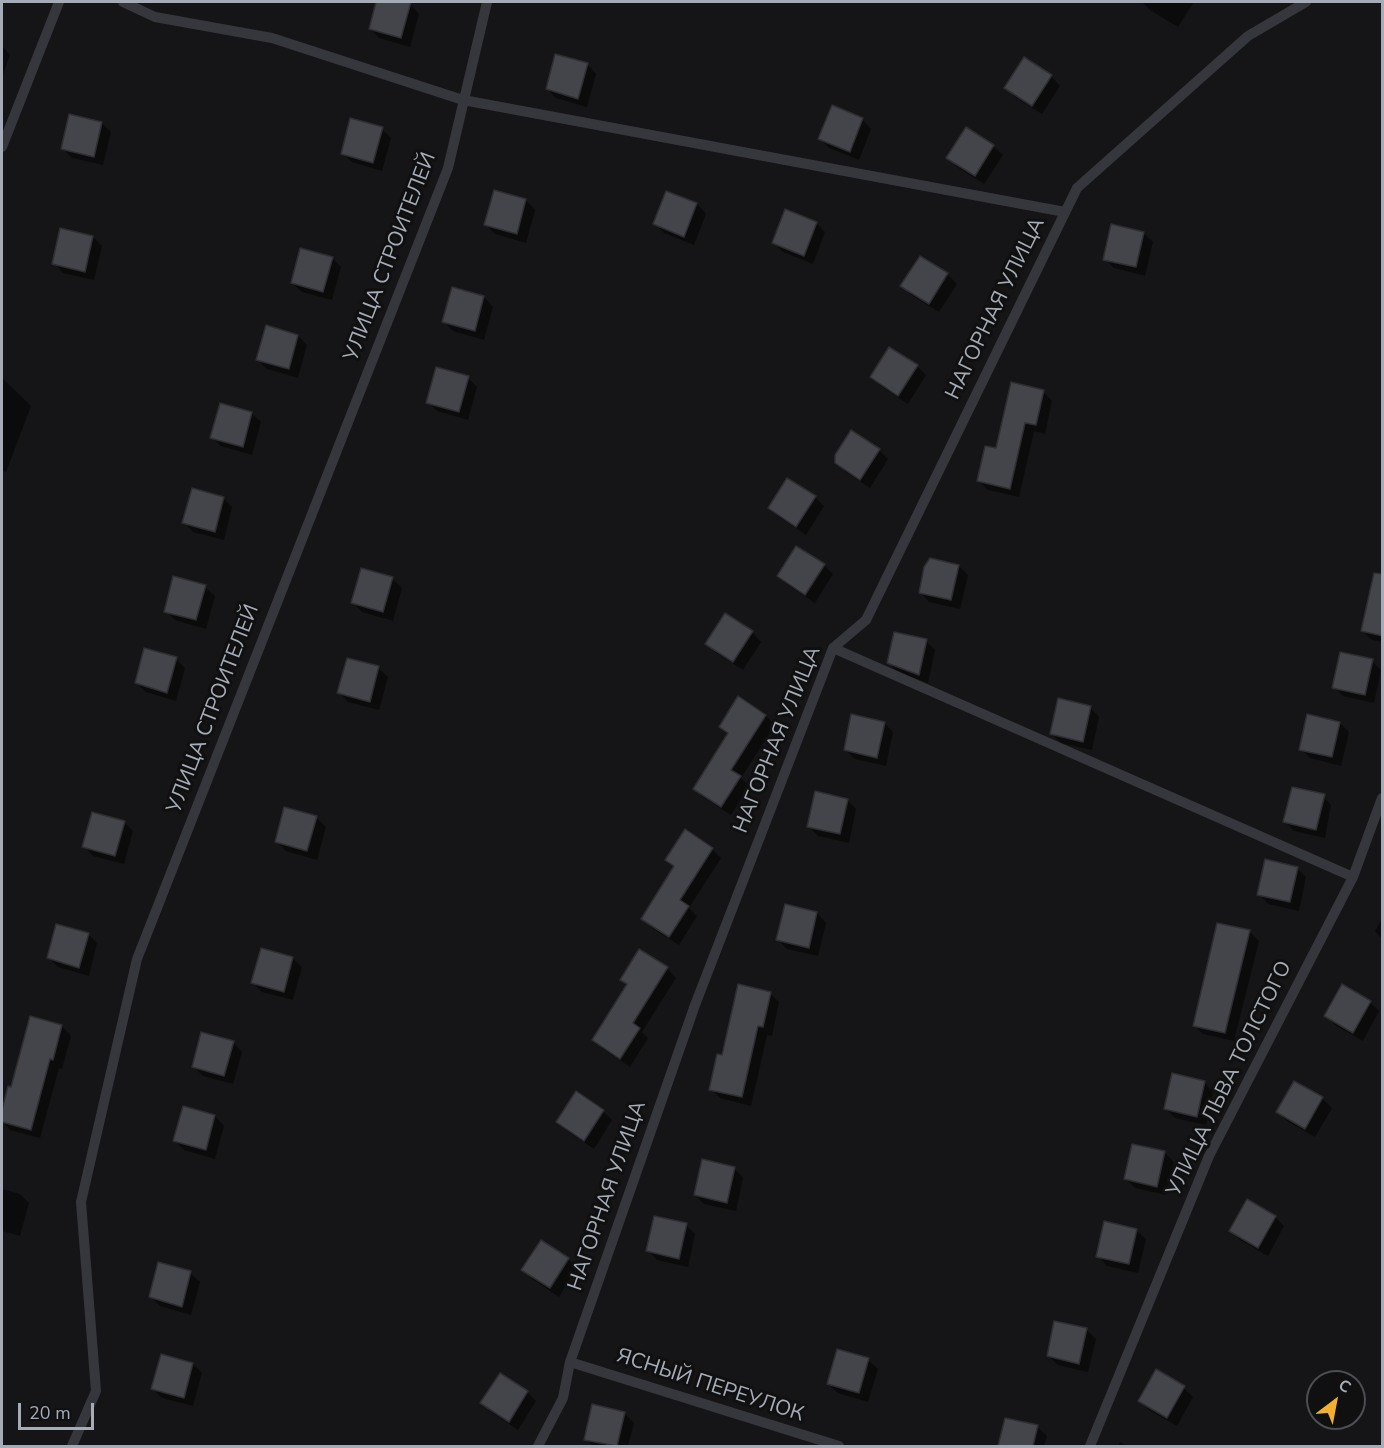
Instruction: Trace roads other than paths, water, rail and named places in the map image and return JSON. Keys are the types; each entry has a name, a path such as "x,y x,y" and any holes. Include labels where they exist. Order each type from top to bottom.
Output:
{"lane":[{"path":"2,147 59,2"},
{"path":"123,2 155,18 272,38 463,100 1065,212"},
{"name":"УЛИЦА СТРОИТЕЛЕЙ","path":"72,1446 96,1390 81,1202 137,959 448,168 487,2"},
{"name":"НАГОРНАЯ УЛИЦА","path":"538,1446 563,1398 570,1362 695,1005 833,648 866,620 1077,188 1248,36 1306,2"},
{"path":"833,648 1353,877"},
{"name":"УЛИЦА ЛЬВА ТОЛСТОГО","path":"1090,1446 1209,1156 1353,877 1383,798"},
{"name":"ЯСНЫЙ ПЕРЕУЛОК","path":"570,1362 839,1446"}]}
